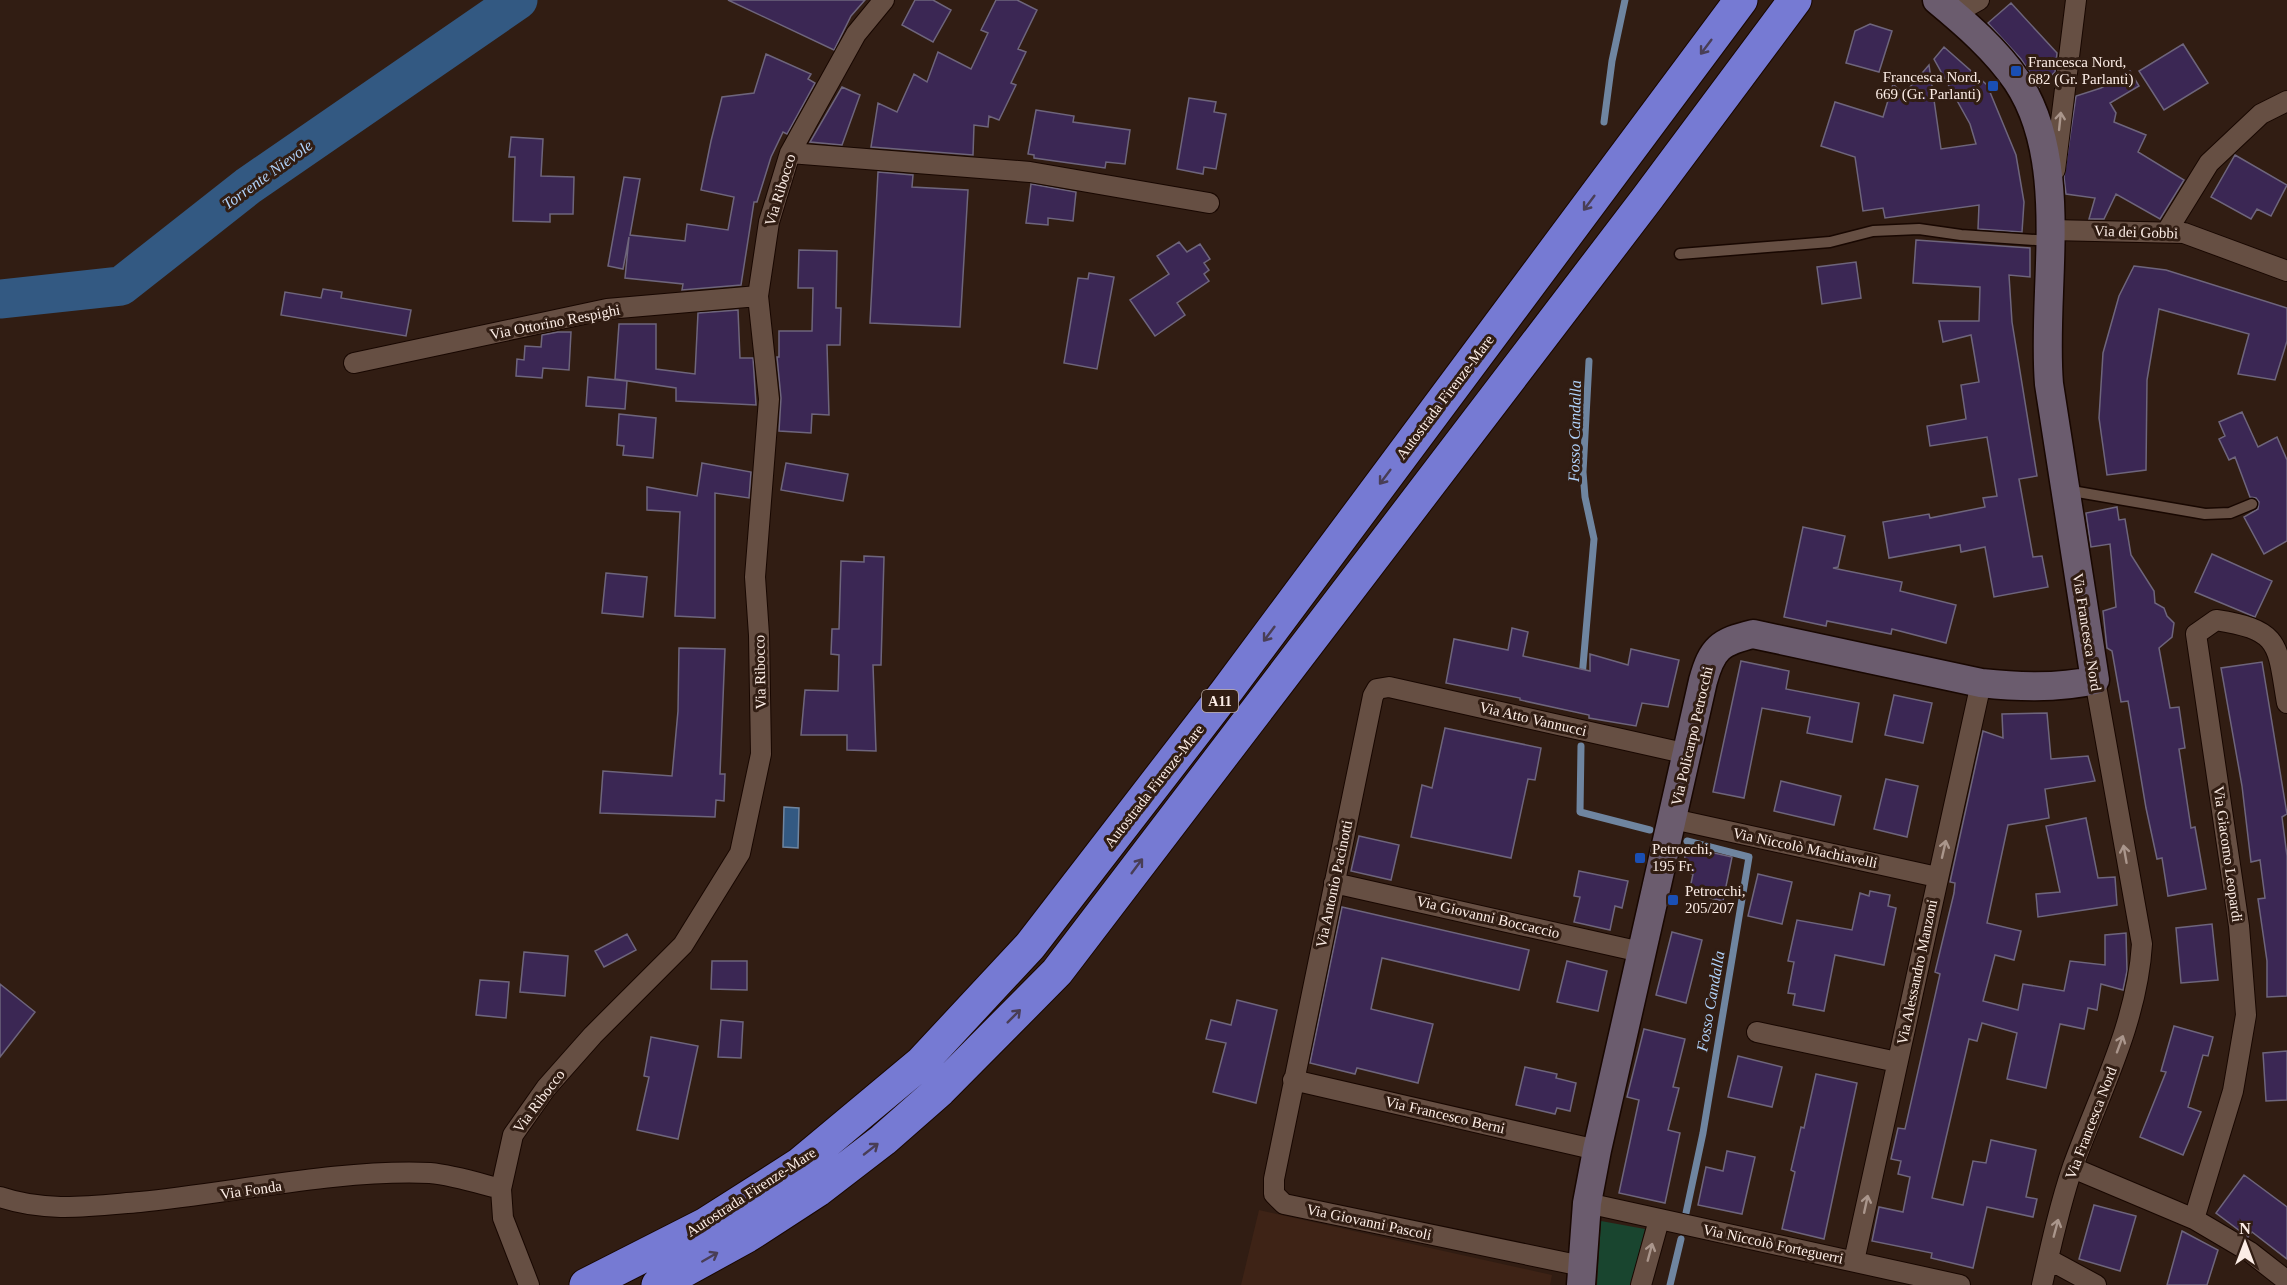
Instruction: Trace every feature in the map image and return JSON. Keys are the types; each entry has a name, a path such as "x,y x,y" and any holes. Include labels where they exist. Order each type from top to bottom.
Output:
{"highway":[{"name":"Autostrada Firenze-Mare","path":"586,1285 706,1224 800,1164 921,1063 1030,946 1226,692 1741,0"},
{"name":"A11","path":"658,1285 747,1236 818,1190 883,1140 940,1090 1057,972 1646,200 1795,0"}],"main road":[{"name":"Via Francesca Nord","path":"1945,7 2006,65 2022,90 2040,140 2051,200 2046,345 2063,489 2094,680"},
{"name":"Via Policarpo Petrocchi","path":"1582,1275 1587,1203 1597,1150 1709,661 1717,648 1731,639 1753,634 1981,682 2018,686 2076,684 2094,680"}],"street":[{"name":"Via Ribocco","path":"529,1285 503,1218 501,1189 508,1147 528,1111 594,1035 683,945 740,853 761,754 759,635 755,577 769,399 758,296 769,222 790,153 856,34 884,0"},
{"path":"1945,7 1979,0"},
{"path":"2051,200 2076,0"},
{"path":"2167,231 2209,163 2261,114 2287,101"},
{"path":"790,153 1030,172 1209,203"},
{"name":"Via dei Gobbi","path":"2051,236 2167,231 2199,237 2287,271"},
{"name":"Via Ottorino Respighi","path":"354,363 607,309 758,296"},
{"name":"Via Giacomo Leopardi","path":"2194,1219 2233,1091 2246,1015 2239,926 2196,634 2216,620 2262,633 2278,651 2287,703"},
{"name":"Via Francesca Nord","path":"2042,1285 2073,1168 2132,1013 2140,977 2142,944 2094,680"},
{"name":"Via Alessandro Manzoni","path":"1854,1261 1981,682"},
{"name":"Via Atto Vannucci","path":"1377,689 1389,687 1688,754"},
{"name":"Via Antonio Pacinotti","path":"1293,1080 1373,696 1377,689"},
{"name":"Via Niccolò Machiavelli","path":"1673,819 1937,878"},
{"name":"Via Giovanni Boccaccio","path":"1334,883 1641,951"},
{"path":"1757,1032 1897,1062"},
{"name":"Via Francesco Berni","path":"1293,1080 1597,1150"},
{"name":"Via Giovanni Pascoli","path":"1293,1080 1274,1179 1274,1194 1284,1204 1582,1275"},
{"path":"2073,1168 2194,1219 2250,1252 2287,1281"},
{"name":"Via Fonda","path":"0,1197 26,1206 73,1208 207,1196 341,1177 430,1173 501,1189"},
{"name":"Via Niccolò Forteguerri","path":"1587,1203 1854,1261 1924,1281 1960,1285"},
{"path":"1641,1285 1659,1220"},
{"path":"2048,1259 2096,1285"}],"lane":[{"path":"1680,254 1830,242 1873,231 1919,229 1961,235 2051,236"},
{"path":"2063,489 2205,514 2230,513 2252,504"}],"shaded area":[{"path":"1259,1210 1552,1275 1550,1285 1241,1285"}],"green space":[{"path":"1601,1221 1645,1229 1631,1285 1597,1285"}],"water":[{"path":"784,807 799,808 798,848 783,847"}],"building":[{"path":"728,0 865,0 851,16 834,50"},
{"path":"915,0 933,0 951,10 933,42 902,25"},
{"path":"996,0 1017,0 1037,10 1018,49 1026,52 1011,83 1016,85 999,120 989,116 988,127 974,125 973,155 871,147 878,103 897,112 914,74 927,82 938,52 971,69 988,33 981,30"},
{"path":"2011,3 2057,53 2055,72 2039,87 2021,59 1988,23"},
{"path":"1870,24 1892,31 1879,72 1846,63 1855,31"},
{"path":"2183,44 2208,83 2164,110 2139,71"},
{"path":"1944,47 1987,85 2016,155 2024,202 2022,232 1978,229 1979,205 1885,218 1883,208 1863,211 1855,157 1821,146 1835,102 1883,117 1893,84 1904,94 1929,65 1941,149 1976,144 1970,124 1934,59"},
{"path":"766,54 811,74 808,79 815,83 787,134 783,132 771,157 757,202 754,202 741,285 682,290 683,284 625,278 629,237 623,269 608,266 624,177 640,179 630,235 685,241 687,224 728,230 734,197 701,190 711,141 722,97 754,93"},
{"path":"2130,71 2139,86 2110,103 2116,113 2114,122 2146,135 2138,152 2184,180 2160,219 2116,194 2104,219 2089,219 2095,198 2066,194 2064,177 2076,96 2101,88"},
{"path":"842,87 860,95 842,145 810,142"},
{"path":"1189,98 1216,102 1214,112 1226,114 1216,169 1204,167 1203,174 1177,169"},
{"path":"1036,110 1074,116 1073,122 1130,130 1125,164 1106,162 1105,168 1034,158 1034,155 1028,154"},
{"path":"511,137 543,139 541,176 574,177 573,214 550,214 550,222 513,221 515,157 509,157"},
{"path":"2235,155 2287,185 2271,216 2257,209 2251,219 2211,197"},
{"path":"878,172 913,175 912,187 968,190 960,327 870,323"},
{"path":"1031,184 1076,192 1073,221 1048,218 1048,225 1026,223"},
{"path":"1916,240 2030,248 2030,277 2009,275 2012,322 2037,476 2019,479 2033,557 2042,556 2048,587 1994,597 1985,547 1961,552 1960,545 1889,558 1883,522 1929,514 1930,518 1985,507 1983,498 1997,496 1987,437 1930,446 1927,426 1966,419 1961,385 1979,382 1971,335 1943,342 1939,321 1979,321 1980,287 1913,283"},
{"path":"1179,242 1187,252 1200,244 1210,259 1204,263 1209,270 1204,274 1209,281 1177,303 1185,315 1155,336 1130,300 1169,274 1157,256"},
{"path":"799,250 837,251 836,308 841,308 840,345 827,345 829,415 812,414 811,433 779,431 781,398 777,357 779,357 779,331 812,331 813,288 798,288"},
{"path":"1856,262 1861,298 1822,304 1817,267"},
{"path":"2134,266 2166,270 2287,308 2287,341 2275,380 2238,374 2249,334 2159,309 2147,380 2146,470 2107,475 2099,418 2103,353 2119,296"},
{"path":"1089,273 1114,277 1097,369 1064,363 1078,278 1088,279"},
{"path":"323,289 342,292 341,298 411,310 406,336 281,315 285,292 321,298"},
{"path":"738,310 740,358 753,358 756,405 676,401 676,388 615,379 619,324 656,324 656,369 695,374 698,313"},
{"path":"571,332 569,370 543,368 542,378 516,376 517,359 524,360 525,346 541,347 542,335"},
{"path":"588,377 627,381 625,409 586,406"},
{"path":"2242,412 2258,447 2277,437 2287,460 2287,541 2264,554 2244,517 2258,509 2259,502 2256,498 2250,497 2235,457 2229,460 2219,439 2225,436 2219,422"},
{"path":"619,414 656,418 653,458 623,455 624,446 617,445"},
{"path":"702,463 751,472 749,498 715,493 715,618 675,616 680,512 647,510 647,487 697,496"},
{"path":"786,463 848,474 843,501 781,490"},
{"path":"2117,507 2119,520 2125,519 2131,555 2154,591 2155,603 2164,608 2167,616 2174,623 2172,637 2159,648 2170,708 2179,707 2185,748 2179,749 2191,828 2195,827 2206,889 2168,896 2162,858 2157,859 2146,808 2128,701 2121,702 2112,651 2107,648 2103,611 2116,607 2110,544 2091,547 2086,513"},
{"path":"1803,527 1845,536 1838,567 1833,568 1902,582 1900,591 1956,605 1946,643 1892,629 1891,634 1827,621 1826,626 1784,617"},
{"path":"2212,554 2272,581 2255,617 2195,592"},
{"path":"864,556 884,557 881,665 873,665 876,751 847,750 847,735 801,735 805,690 838,691 839,655 831,654 832,629 839,629 841,561 864,562"},
{"path":"606,573 647,577 643,617 602,613"},
{"path":"1512,628 1528,632 1523,656 1590,671 1590,654 1628,665 1631,649 1679,660 1668,707 1642,703 1636,726 1589,718 1589,715 1520,700 1520,698 1446,683 1454,639 1508,650"},
{"path":"679,648 725,649 720,774 725,774 724,801 716,800 715,817 600,813 603,771 672,776 678,711"},
{"path":"1741,661 1789,671 1786,689 1859,703 1852,742 1807,733 1810,717 1762,708 1744,798 1713,792"},
{"path":"2262,662 2287,814 2282,817 2287,856 2287,996 2267,997 2267,961 2258,899 2265,898 2260,860 2251,862 2242,786 2221,668"},
{"path":"1894,695 1932,703 1923,743 1885,735"},
{"path":"2047,713 2051,759 2088,756 2095,781 2045,789 2049,818 2008,825 1987,923 2021,931 2014,960 1995,955 1983,1001 2018,1010 2023,984 2064,991 2070,961 2105,965 2105,935 2126,933 2127,971 2123,990 2101,984 2097,1010 2088,1008 2084,1029 2060,1024 2046,1088 2007,1079 2017,1033 1982,1023 1977,1041 1969,1039 1932,1198 1963,1205 1973,1161 1986,1163 1991,1140 2036,1150 2026,1197 2037,1199 2033,1217 1987,1207 1973,1268 1931,1258 1932,1253 1872,1241 1879,1207 1903,1212 1910,1177 1898,1174 1901,1161 1891,1159 1898,1128 1905,1129 1940,974 1935,972 1954,893 1955,883 1950,882 1983,731 2003,738 2002,714"},
{"path":"1445,728 1541,748 1535,780 1528,779 1511,858 1411,837 1422,785 1432,788"},
{"path":"1886,779 1918,786 1907,837 1874,829"},
{"path":"1781,781 1841,796 1834,825 1774,811"},
{"path":"2086,818 2098,878 2115,877 2117,905 2038,917 2036,894 2060,892 2046,826"},
{"path":"1359,836 1399,845 1391,880 1351,871"},
{"path":"1687,847 1732,857 1723,901 1689,893 1693,874 1682,871"},
{"path":"1579,871 1628,881 1622,908 1615,906 1610,930 1574,922 1580,897 1574,896"},
{"path":"1758,874 1792,882 1782,924 1748,916"},
{"path":"1870,891 1890,895 1888,906 1896,908 1884,965 1835,955 1824,1011 1793,1005 1795,994 1788,993 1794,962 1788,961 1797,920 1852,930 1860,893 1869,896"},
{"path":"1342,907 1529,950 1519,990 1382,958 1371,1009 1433,1024 1418,1083 1357,1068 1355,1074 1310,1063"},
{"path":"2212,924 2218,980 2181,983 2176,928"},
{"path":"1672,932 1702,940 1686,1003 1656,995"},
{"path":"627,934 636,950 604,967 595,951"},
{"path":"524,952 568,956 565,996 520,992"},
{"path":"712,961 747,961 747,990 711,989"},
{"path":"1567,961 1607,971 1598,1011 1557,1002"},
{"path":"480,980 509,982 506,1018 476,1015"},
{"path":"0,984 35,1012 0,1057"},
{"path":"1237,1000 1277,1010 1256,1103 1213,1092 1226,1043 1206,1039 1211,1020 1231,1025"},
{"path":"721,1020 743,1022 741,1058 718,1057"},
{"path":"2174,1026 2213,1037 2208,1056 2203,1055 2188,1107 2201,1112 2183,1155 2140,1137 2166,1072 2161,1071"},
{"path":"1644,1029 1685,1039 1673,1087 1679,1088 1668,1130 1680,1133 1665,1203 1619,1193 1639,1100 1627,1097"},
{"path":"651,1037 698,1046 678,1139 637,1130 649,1077 644,1076"},
{"path":"2287,1051 2287,1100 2266,1101 2263,1053"},
{"path":"1738,1056 1782,1067 1772,1107 1728,1097"},
{"path":"1525,1067 1557,1074 1556,1078 1576,1083 1570,1111 1557,1108 1555,1114 1516,1105"},
{"path":"1816,1074 1857,1083 1824,1239 1782,1229 1795,1172 1791,1170 1801,1127 1804,1128"},
{"path":"1727,1151 1755,1157 1742,1214 1698,1205 1706,1167 1723,1171"},
{"path":"2244,1175 2287,1207 2287,1259 2252,1232 2248,1237 2216,1213"},
{"path":"2094,1205 2136,1216 2120,1271 2079,1259"},
{"path":"2182,1231 2218,1250 2207,1285 2167,1285"}],"waterway":[{"name":"Torrente Nievole","path":"0,299 121,286 248,186 518,0"},
{"name":"Fosso Candalla","path":"1604,122 1612,61 1625,0"},
{"name":"Fosso Candalla","path":"1582,677 1594,539 1585,497 1583,472 1589,361"},
{"name":"Fosso Candalla","path":"1581,746 1580,812 1650,830"},
{"name":"Fosso Candalla","path":"1686,1213 1703,1133 1749,857 1687,841"},
{"name":"Fosso Candalla","path":"1670,1285 1681,1239"}],"place":[{"name":"Francesca Nord, 682 (Gr. Parlanti)","path":"2016,71"},
{"name":"Francesca Nord, 669 (Gr. Parlanti)","path":"1993,86"},
{"name":"Petrocchi, 195 Fr.","path":"1640,858"},
{"name":"Petrocchi, 205/207","path":"1673,900"}]}
